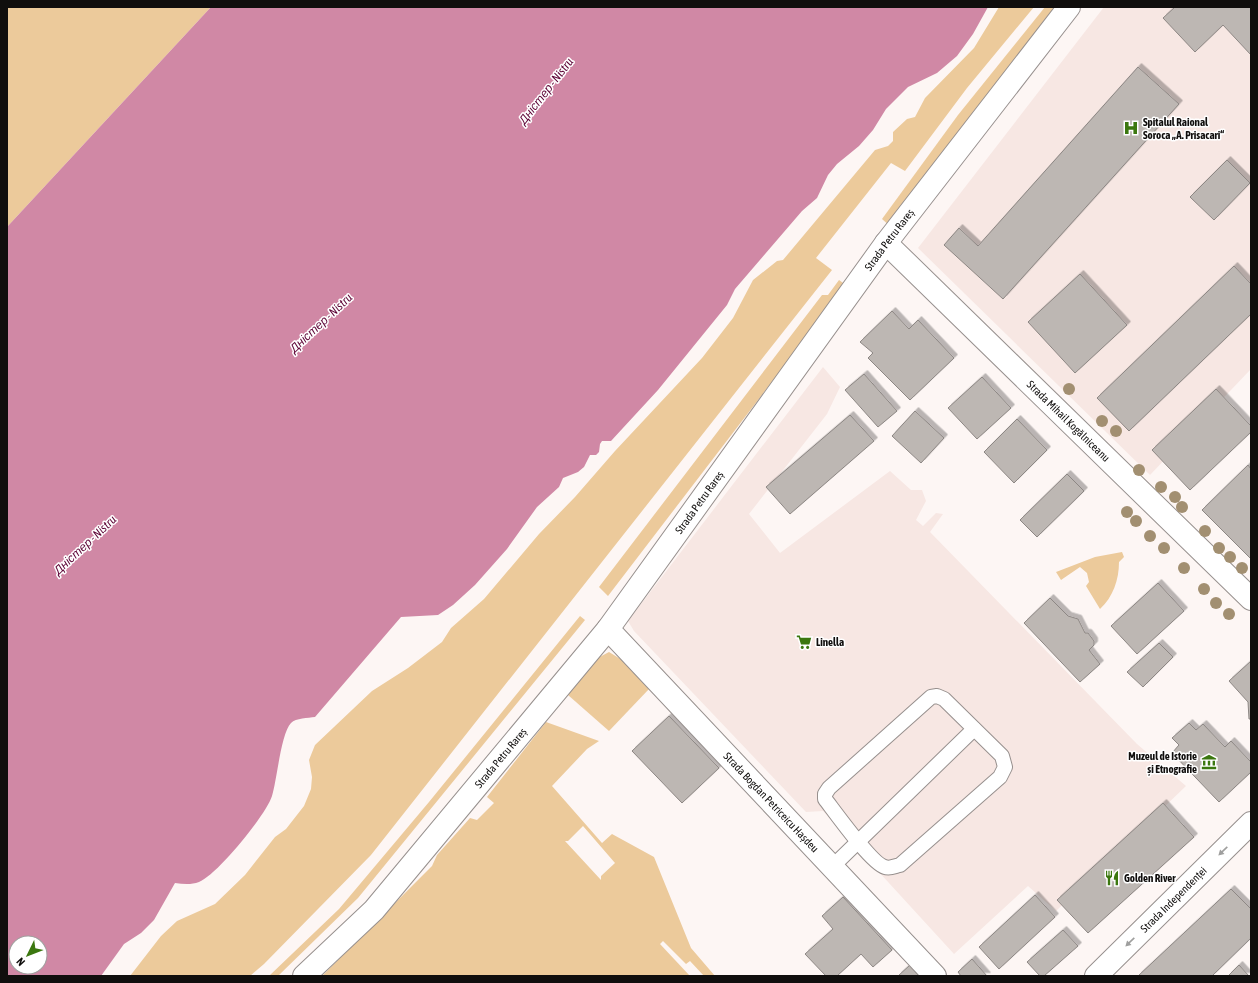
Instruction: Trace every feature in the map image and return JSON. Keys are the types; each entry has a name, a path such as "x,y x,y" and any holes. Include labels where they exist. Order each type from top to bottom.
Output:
{"street":[{"name":"Strada Petru Rareș","path":"304,976 374,910 608,629 886,243 1069,7"},
{"name":"Strada Mihail Kogălniceanu","path":"886,243 1251,600"},
{"name":"Strada Bogdan Petriceicu Hașdeu","path":"608,629 935,976"},
{"name":"Strada Independenței","path":"1096,976 1251,824"}],"lane":[{"path":"931,697 944,699 974,729 1002,756 1005,768 1000,777 900,865 889,868 883,867 858,842 825,799 825,794 829,788 931,697"},
{"path":"832,867 974,729"}],"shaded area":[{"path":"7,7 211,7 7,227"},
{"path":"999,7 1034,7 967,88 905,171 891,163 816,258 832,270 371,855 264,964 250,976 130,976 161,936 177,921 215,904 245,875 275,837 286,829 304,806 311,789 312,777 309,760 315,745 372,691 408,668 442,642 451,628 484,599 539,534 575,497 615,451 702,358 733,318 753,280 777,261 783,260 875,150 888,146 893,141 893,132 907,119 915,117 925,98 974,48"},
{"path":"1045,7 1062,7 891,227 882,219 958,115"},
{"name":"Spitalul Raional Soroca „A. Prisacari“","path":"1104,7 1251,7 1251,369 1150,475 918,248"},
{"path":"839,280 846,285 608,596 599,587 822,295 828,295"},
{"path":"823,367 840,387 827,414 749,514 780,553 890,471 911,490 922,490 926,501 916,520 923,526 936,513 943,514 930,532 1137,744 1186,786 1056,911 1028,886 954,954 823,811 806,812 634,631 628,621"},
{"path":"1122,552 1124,557 1119,562 1118,575 1112,594 1100,609 1086,586 1089,582 1087,573 1080,567 1061,580 1056,572 1095,557"},
{"path":"580,616 585,620 358,898 278,976 269,976 339,909 429,802"},
{"path":"609,652 622,660 649,689 609,731 568,695 594,660"},
{"path":"546,722 599,741 587,749 552,786 602,843 612,834 654,857 691,948 715,976 704,976 690,961 686,964 663,941 660,944 690,976 322,976 432,866 437,855 470,818 477,820 494,803 487,797","holes":["583,826 615,863 601,876 601,880 565,841 568,841"]}],"water":[{"name":"Дністер - Nistru","path":"211,7 988,7 973,34 957,56 937,73 908,87 886,109 873,130 859,146 837,164 828,175 817,198 802,211 735,289 727,305 658,390 611,441 602,441 599,452 596,455 590,455 584,467 578,472 563,478 559,487 537,507 507,549 475,585 453,605 438,615 401,617 315,717 299,719 291,723 282,746 274,789 268,805 240,844 217,868 199,882 193,884 175,883 154,920 141,933 124,944 101,976 7,976 7,227"}],"building":[{"path":"1175,7 1251,7 1251,55 1223,25 1195,52 1163,18"},
{"path":"1138,67 1179,104 1003,299 944,245 959,228 978,246"},
{"path":"1227,160 1250,183 1214,220 1190,197"},
{"path":"1234,266 1251,284 1251,314 1129,431 1097,398"},
{"path":"1080,274 1127,325 1075,373 1028,322"},
{"path":"892,311 909,329 918,320 954,358 910,400 868,358 873,353 860,342"},
{"path":"864,374 897,411 878,427 845,390"},
{"path":"982,377 1011,408 977,439 948,408"},
{"path":"1216,389 1251,426 1251,432 1190,490 1152,450"},
{"path":"915,411 944,438 921,463 892,436"},
{"path":"850,415 874,441 790,514 766,487"},
{"path":"1017,419 1047,450 1014,483 984,452"},
{"path":"1248,465 1251,469 1251,559 1202,510"},
{"path":"1067,474 1084,491 1037,537 1020,520"},
{"path":"1158,583 1184,611 1137,654 1111,626"},
{"path":"1050,598 1068,616 1078,619 1085,633 1088,633 1094,641 1094,645 1089,650 1100,664 1080,682 1024,623"},
{"path":"1159,643 1173,657 1143,687 1127,672"},
{"path":"1251,661 1251,719 1249,719 1248,702 1229,681"},
{"path":"669,716 719,768 682,803 632,751"},
{"path":"1189,723 1196,730 1203,724 1225,747 1231,741 1251,762 1251,772 1219,802 1172,753 1179,745 1172,738"},
{"path":"1163,803 1194,837 1088,933 1057,900"},
{"path":"1231,889 1251,909 1251,938 1212,976 1138,976"},
{"path":"1035,895 1055,917 999,969 979,947"},
{"path":"843,897 892,950 873,967 861,954 837,976 826,976 805,954 833,929 822,916"},
{"path":"1063,930 1078,946 1044,976 1040,976 1027,962"},
{"path":"972,959 987,976 961,976 958,972"},
{"path":"910,965 919,976 898,976"},
{"path":"1239,965 1249,976 1228,976"}],"place":[{"name":"Spitalul Raional Soroca „A. Prisacari“","path":"1131,128"},
{"name":"Linella","path":"804,642"},
{"name":"Muzeul de Istorie și Etnografie","path":"1209,762"},
{"name":"Golden River","path":"1112,878"}]}
